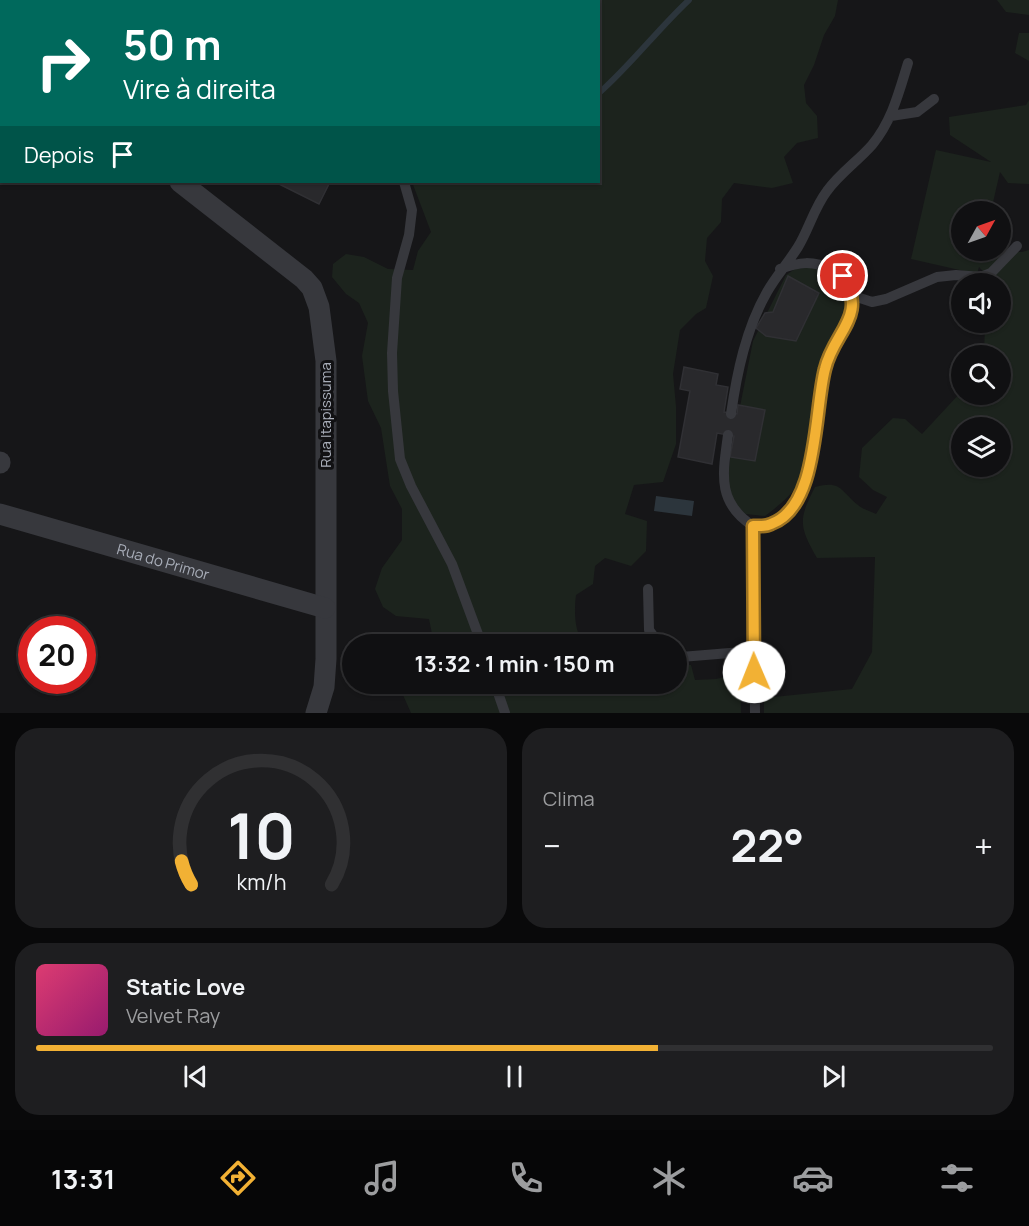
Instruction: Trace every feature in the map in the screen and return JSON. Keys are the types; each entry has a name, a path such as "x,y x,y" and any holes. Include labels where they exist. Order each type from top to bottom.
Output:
{"street":[{"name":"Rua Itapissuma","path":"181,183 304,279 312,288 319,307 326,361 326,659 324,687 316,713"},
{"name":"Rua do Primor","path":"0,514 325,608"}],"lane":[{"path":"731,414 749,328 780,269 798,246 827,190 870,147 891,116 908,63"},
{"path":"891,116 917,112 934,99"},
{"path":"404,183 412,210 409,235 397,278 392,353 393,402 400,459 411,486 452,564 478,634"},
{"path":"851,295 872,302 886,299 937,277 956,275 981,277 991,273 1017,246"},
{"path":"728,435 723,473 725,493 736,512 753,526 769,525 777,521 788,512 810,468 820,389 826,365 851,316 853,304 849,286 843,276 815,263 799,263 780,269"},
{"path":"753,526 755,713"},
{"path":"648,589 649,630 652,634"},
{"path":"687,657 754,651"},
{"path":"498,694 505,713"}],"shaded area":[{"path":"600,0 838,0 835,16 824,35 814,65 804,85 806,103 817,116 818,138 797,143 784,157 793,183 772,188 734,183 722,199 721,222 707,238 705,261 713,276 706,308 696,314 680,330 673,374 676,444 663,482 634,485 625,514 647,521 646,551 631,566 605,558 595,566 593,584 576,595 575,615 579,634 432,634 429,619 396,616 383,607 375,589 382,568 402,540 402,509 390,486 381,428 368,401 362,356 368,323 359,303 346,294 332,277 333,264 346,254 364,257 388,269 413,270 418,251 431,232 412,183 600,183"},
{"path":"997,0 1029,0 1029,15 1006,12"},
{"path":"1019,33 1029,33 1029,61 1015,53"},
{"path":"1029,100 1029,184 1008,183 1000,172 993,201 951,201 951,261 1011,261 1011,252 1029,250 1029,713 764,713 764,698 852,689 872,652 875,557 817,558 807,538 803,523 803,516 815,487 836,486 860,506 876,514 887,497 873,490 859,477 862,448 893,418 905,419 922,434 951,403 951,405 1011,405 1011,345 984,345 985,333 1011,333 1011,273 984,273 979,267 977,273 973,273 911,259 936,150 991,162 950,135 949,117 1026,105"},
{"path":"815,267 842,284 847,292 848,300 842,320 817,372 804,467 794,490 775,509 765,516 746,514 737,508 729,494 728,482 730,457 753,341 786,275 795,269"},
{"path":"656,496 694,501 692,516 654,511"},
{"path":"687,665 691,665 695,680 716,679 740,673 741,713 411,713 403,694 687,694"}],"building":[{"path":"277,183 330,183 319,204"},
{"path":"788,276 819,293 796,341 766,336 756,328 765,313 773,312"},
{"path":"684,367 718,374 716,385 728,387 724,412 737,414 738,405 765,410 755,461 730,457 734,436 717,433 712,464 678,457 690,391 680,389"}],"waterway":[{"path":"600,92 689,0"}],"route":[{"path":"754,672 753,526 769,525 788,512 798,497 810,468 820,389 826,365 851,316 853,304 849,286 843,276"}]}
